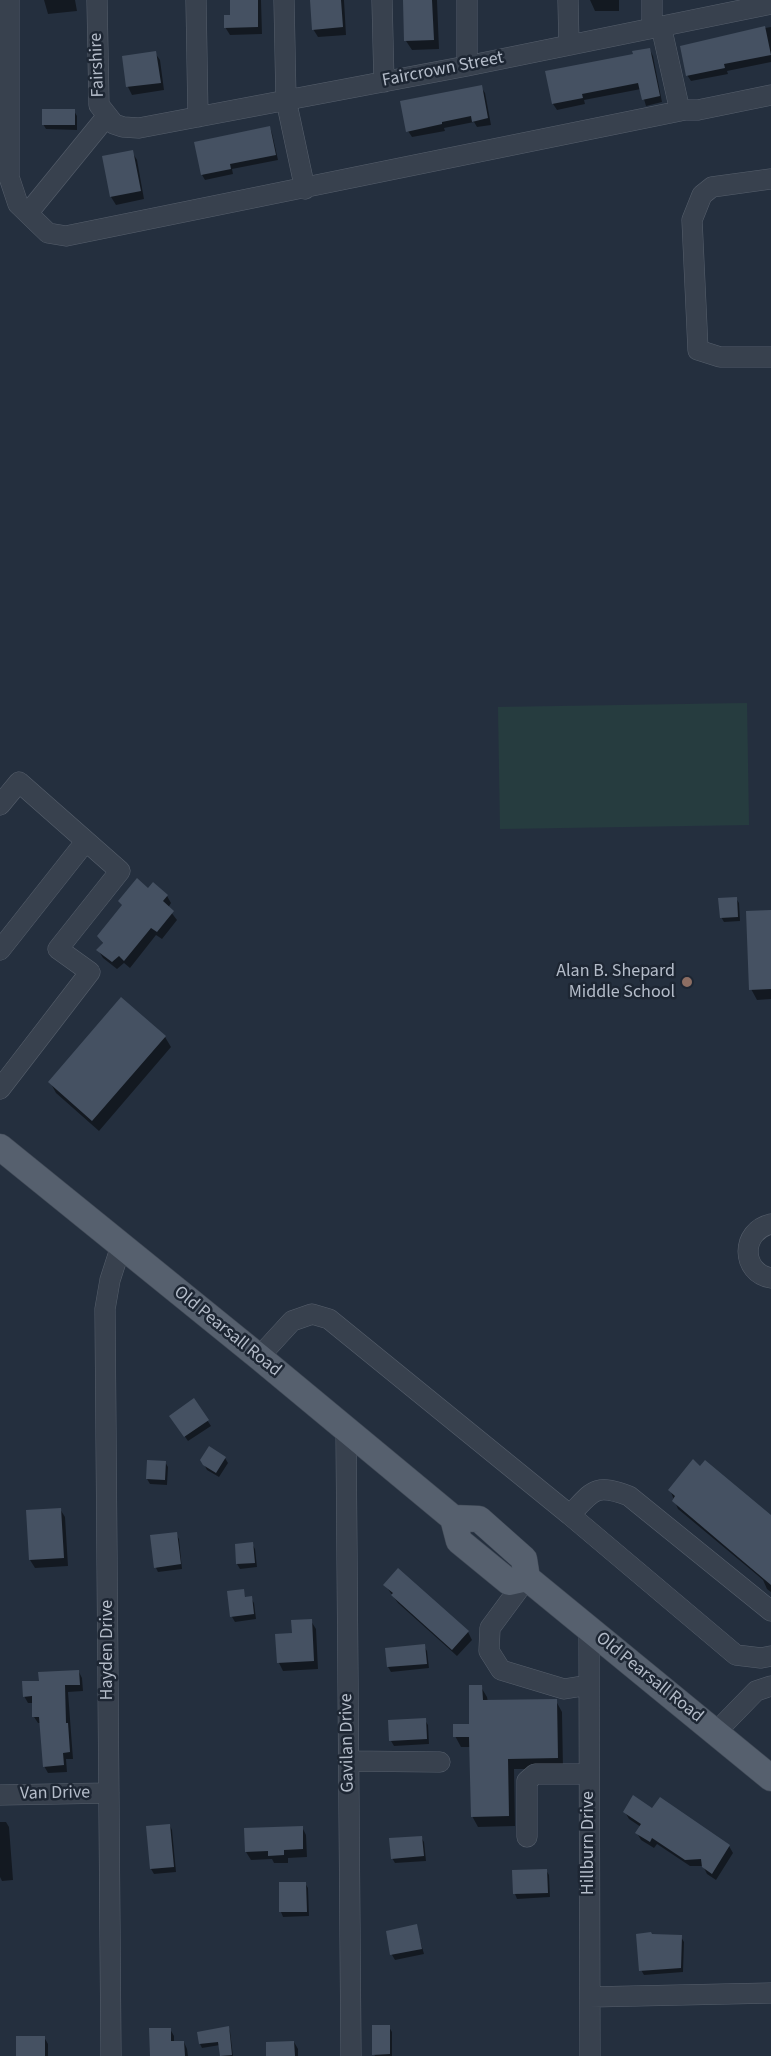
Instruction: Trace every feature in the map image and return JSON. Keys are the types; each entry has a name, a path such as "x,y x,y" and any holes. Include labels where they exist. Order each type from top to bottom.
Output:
{"main road":[{"name":"Old Pearsall Road","path":"0,1147 453,1518 459,1541 509,1582 527,1578 771,1778"}],"street":[{"path":"9,0 9,177 18,204 48,233 66,236 680,111 698,110 771,95"},
{"name":"Fairshire","path":"97,0 97,94 99,105 110,120"},
{"path":"196,0 198,117"},
{"path":"284,0 286,100 305,189"},
{"path":"382,0 384,82"},
{"path":"467,0 467,66"},
{"path":"568,0 569,45"},
{"path":"652,0 680,111"},
{"name":"Faircrown Street","path":"110,120 123,127 139,128 467,66 657,27 748,4 771,4"},
{"path":"28,213 110,120"},
{"path":"771,179 712,187 702,195 692,220 698,350 720,357 771,357"},
{"path":"0,805 19,782 120,871 58,949 90,972 7,1068 0,1089"},
{"path":"0,950 86,841"},
{"path":"771,1224 763,1226 756,1232 747,1248 752,1266 759,1273 771,1278"},
{"name":"Hayden Drive","path":"111,2056 105,1309 110,1280 121,1246"},
{"path":"259,1357 292,1321 312,1314 329,1319 570,1515 736,1655 761,1658 771,1656"},
{"name":"Gavilan Drive","path":"346,1431 351,2056"},
{"path":"570,1515 591,1492 609,1488 629,1496 771,1611"},
{"path":"527,1578 490,1628 489,1651 501,1670 564,1689 589,1685"},
{"name":"Hillburn Drive","path":"589,1630 590,2056"},
{"path":"716,1732 756,1691 771,1686"},
{"path":"348,1761 440,1762"},
{"path":"526,1837 527,1781 535,1774 589,1774"},
{"name":"Van Drive","path":"0,1795 109,1793"},
{"path":"590,1997 771,1993"}],"green space":[{"path":"747,703 749,825 500,829 498,707"}],"building":[{"path":"230,0 258,0 258,27 224,28 224,15 230,15"},
{"path":"310,0 341,0 343,27 312,30"},
{"path":"403,0 432,0 434,40 404,41"},
{"path":"765,26 771,55 724,64 725,68 686,76 680,46"},
{"path":"650,48 660,96 642,100 638,83 582,94 583,98 552,104 545,71 633,54 632,51"},
{"path":"156,51 161,83 126,87 122,56"},
{"path":"482,85 488,118 472,122 471,116 406,132 400,101"},
{"path":"42,109 75,109 75,125 42,125"},
{"path":"270,126 276,155 230,164 231,169 201,175 194,142"},
{"path":"133,150 141,191 110,197 102,156"},
{"path":"137,878 148,888 153,882 168,895 163,901 174,911 157,932 151,928 124,961 119,956 112,962 96,950 103,943 97,936 122,905 118,901"},
{"path":"737,897 738,917 720,918 718,898"},
{"path":"771,910 771,989 749,990 746,911"},
{"path":"121,997 166,1036 92,1121 48,1082"},
{"path":"194,1398 209,1420 184,1437 169,1416"},
{"path":"209,1446 226,1457 216,1473 203,1465 200,1460"},
{"path":"693,1459 700,1466 705,1460 771,1515 771,1585 672,1501 675,1496 668,1490"},
{"path":"147,1460 166,1461 165,1480 146,1479"},
{"path":"61,1508 64,1558 29,1560 26,1510"},
{"path":"177,1532 181,1564 154,1568 150,1535"},
{"path":"253,1542 255,1563 236,1564 235,1544"},
{"path":"398,1568 469,1631 452,1650 383,1585"},
{"path":"244,1589 245,1597 252,1596 254,1614 230,1617 227,1591"},
{"path":"312,1619 314,1661 277,1663 275,1634 292,1633 291,1620"},
{"path":"425,1644 427,1664 387,1667 385,1648"},
{"path":"79,1670 80,1685 65,1685 66,1723 68,1723 70,1752 63,1753 64,1765 43,1767 39,1717 32,1717 32,1696 23,1697 22,1681 39,1681 38,1672"},
{"path":"469,1685 482,1685 483,1700 557,1699 558,1758 508,1759 509,1816 471,1817 469,1737 453,1737 453,1724 469,1724"},
{"path":"426,1718 427,1739 389,1741 388,1720"},
{"path":"633,1795 652,1808 660,1797 730,1845 712,1874 702,1867 701,1859 685,1860 652,1838 650,1842 635,1833 641,1824 623,1812"},
{"path":"170,1824 174,1867 150,1869 146,1826"},
{"path":"303,1826 303,1849 284,1850 284,1855 268,1856 268,1851 245,1852 244,1828"},
{"path":"422,1836 424,1856 391,1859 389,1838"},
{"path":"547,1869 548,1893 513,1894 512,1870"},
{"path":"279,1882 306,1882 307,1912 279,1912"},
{"path":"417,1924 422,1949 390,1955 386,1931"},
{"path":"651,1932 652,1934 682,1935 681,1968 639,1971 636,1934"},
{"path":"372,2025 390,2025 390,2054 372,2055"},
{"path":"229,2026 232,2055 220,2056 218,2042 199,2044 197,2032"},
{"path":"149,2028 171,2028 171,2041 184,2041 185,2056 150,2056"},
{"path":"16,2036 45,2036 45,2056 16,2056"},
{"path":"294,2041 295,2056 266,2056 266,2042"}],"place":[{"name":"Alan B. Shepard Middle School","path":"687,982"}]}
